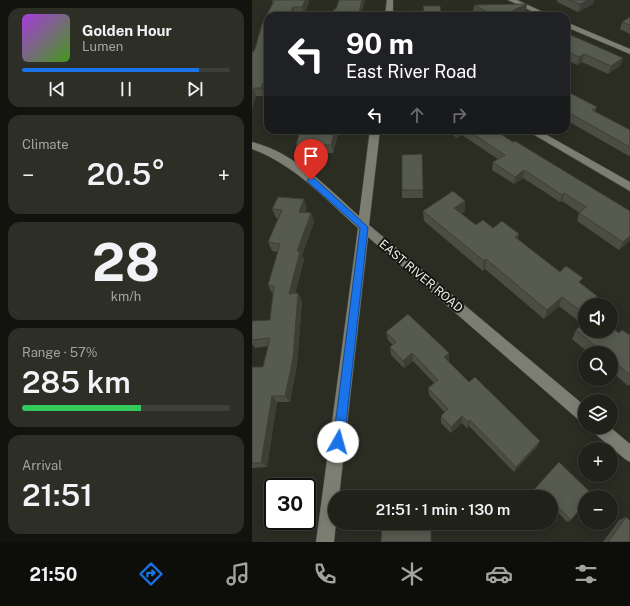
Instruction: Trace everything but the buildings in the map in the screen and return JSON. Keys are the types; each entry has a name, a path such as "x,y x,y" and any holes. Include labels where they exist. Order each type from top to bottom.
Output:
{"street":[{"path":"388,12 390,0"},
{"path":"511,0 539,12"},
{"path":"570,26 630,52"},
{"path":"325,542 375,134"},
{"path":"538,134 630,187"},
{"name":"EAST RIVER ROAD","path":"252,145 279,157 300,170 364,227 578,410"},
{"path":"606,434 630,454"}],"route":[{"path":"311,180 364,227 338,442"}]}
